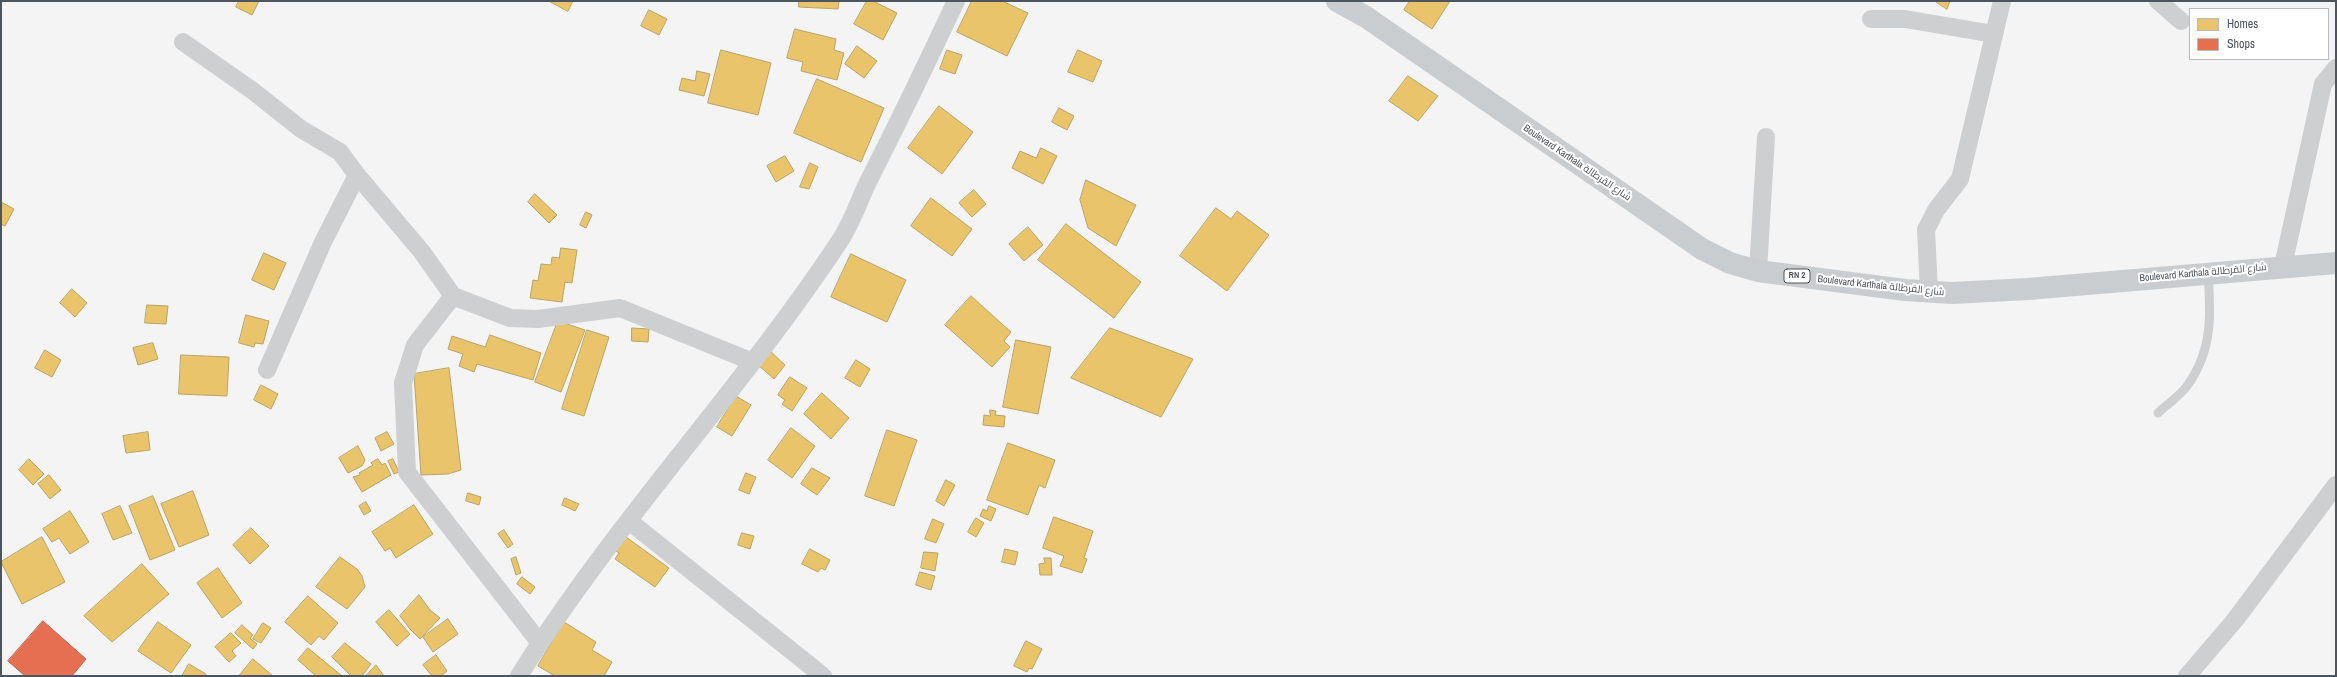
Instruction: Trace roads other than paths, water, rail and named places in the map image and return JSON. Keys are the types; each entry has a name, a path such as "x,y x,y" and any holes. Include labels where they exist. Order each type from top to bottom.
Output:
{"main road":[{"name":"Boulevard Karthala شارع القرطالة","path":"1337,1 1366,17 1702,249 1730,262 1758,271 1929,292 1952,293 2028,289 2283,266 2336,263"}],"street":[{"path":"519,676 540,644 629,520 753,362 841,240 918,84 956,1"},
{"path":"1929,292 1926,230 1936,210 1960,179 2002,1"},
{"path":"2158,1 2181,21"},
{"path":"1871,19 1905,19 1994,34"},
{"path":"182,42 253,91 301,129 340,152 357,175 422,252 453,296 510,318 538,319 620,308 753,362"},
{"path":"2283,266 2323,84 2336,68"},
{"path":"1758,271 1766,137"},
{"path":"267,370 323,242 357,175"},
{"path":"453,296 416,345 403,383 407,472 540,644"},
{"path":"2187,676 2236,620 2336,485"},
{"path":"629,520 823,676"}],"lane":[{"path":"2158,413 2186,387 2202,362 2211,317 2208,273"}]}
